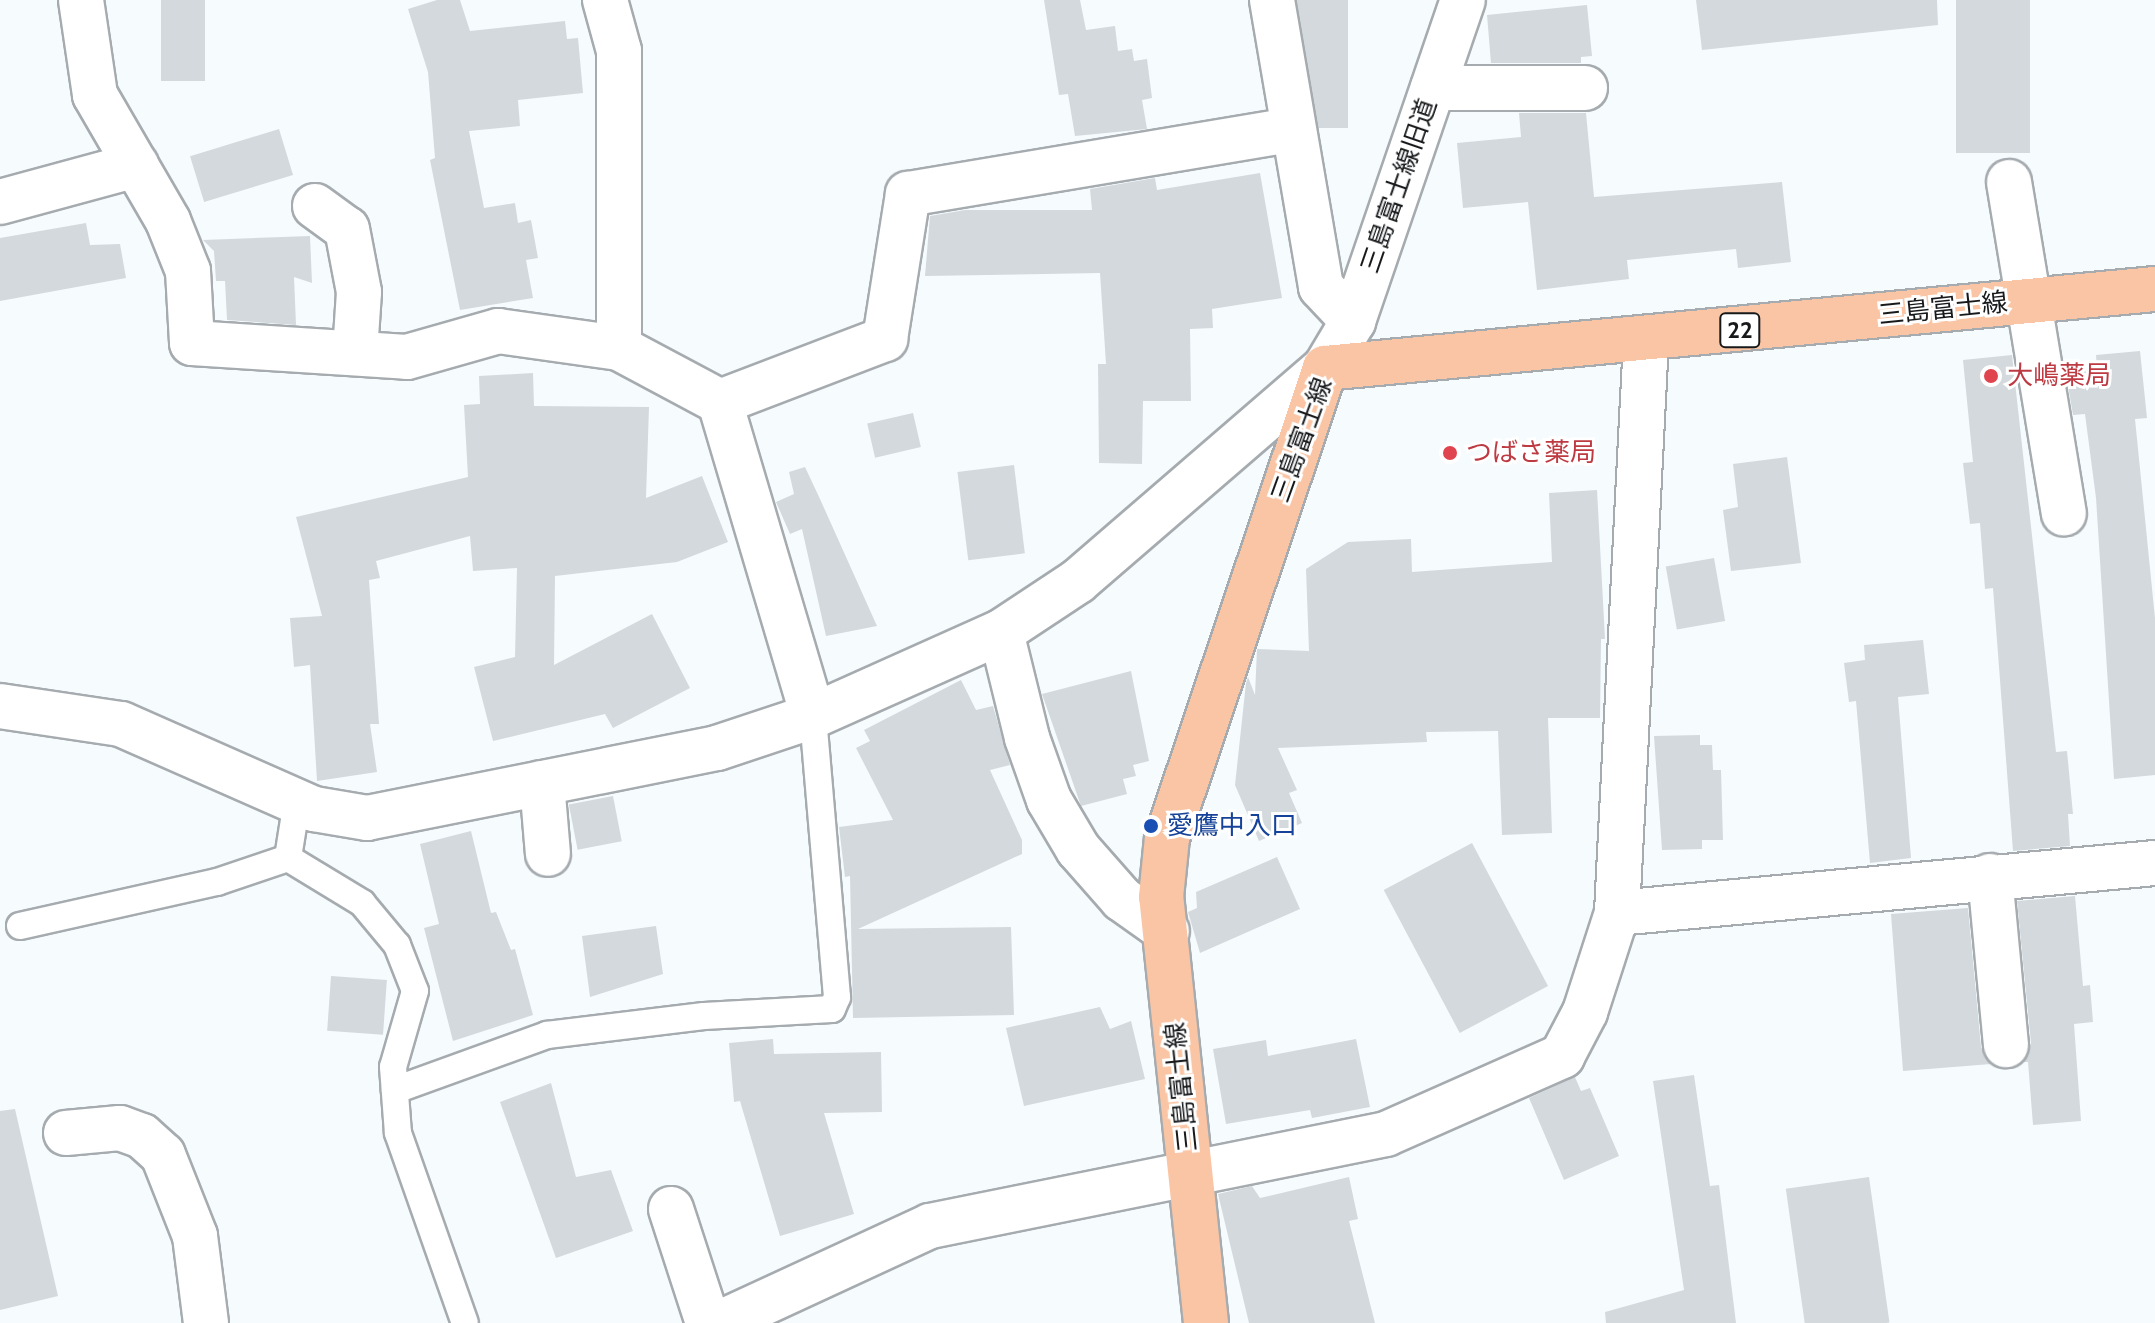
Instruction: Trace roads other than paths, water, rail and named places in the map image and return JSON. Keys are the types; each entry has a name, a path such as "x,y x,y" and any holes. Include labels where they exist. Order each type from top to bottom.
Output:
{"main road":[{"name":"三島富士線","path":"1206,1323 1161,897 1180,792 1325,368 1646,340 2155,289"}],"street":[{"path":"81,0 95,95 136,165 188,271 192,343 407,357 498,331 619,348 720,402 813,716"},
{"path":"605,0 619,51 619,348"},
{"path":"1272,0 1321,287 1353,321"},
{"name":"三島富士線旧道","path":"0,706 121,724 297,801 367,818 717,748 813,716 1001,632 1078,581 1325,368 1353,321 1463,0"},
{"path":"1433,88 1585,88"},
{"path":"720,402 885,339 908,194 1292,130"},
{"path":"0,202 136,165"},
{"path":"2009,182 2064,513"},
{"path":"315,206 347,229 359,292 355,353"},
{"path":"720,1323 930,1226 1191,1177 1386,1134 1562,1056 1585,1012 1617,913 1646,340"},
{"path":"1001,632 1027,738 1049,800 1078,849 1122,899 1167,931"},
{"path":"542,783 548,854"},
{"path":"1617,913 2155,863"},
{"path":"1990,876 2006,1045"},
{"path":"66,1133 120,1128 142,1136 163,1155 195,1236 206,1323"},
{"path":"671,1209 708,1323"}],"lane":[{"path":"395,1090 547,1035 704,1016 832,1009 837,997 813,716"},
{"path":"288,858 297,801"},
{"path":"20,926 217,882 288,858 362,903 397,945 415,991 393,1067 398,1133 465,1323"}],"place":[{"name":"大嶋薬局","path":"1991,376"},
{"name":"つばさ薬局","path":"1450,453"},
{"name":"愛鷹中入口","path":"1151,826"}]}
